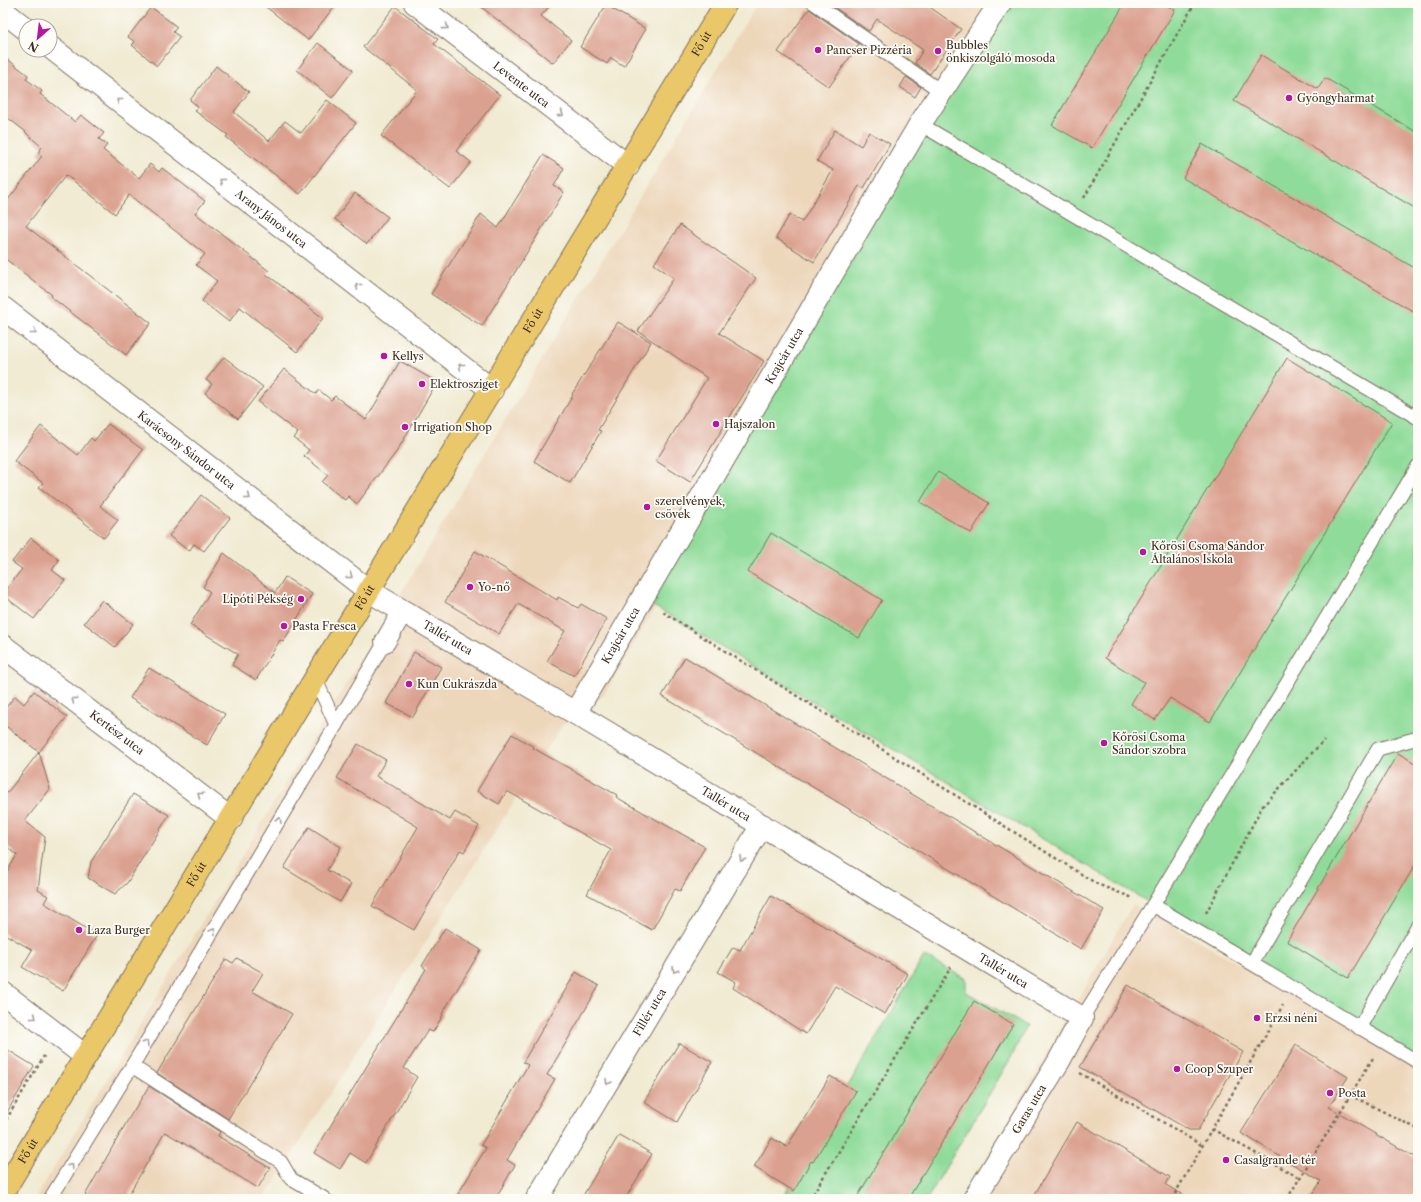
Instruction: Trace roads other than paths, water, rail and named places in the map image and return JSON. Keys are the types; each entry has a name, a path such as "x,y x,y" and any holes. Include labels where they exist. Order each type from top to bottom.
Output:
{"main road":[{"name":"Fő út","path":"3,1192 316,680 726,3"}],"street":[{"name":"Levente utca","path":"415,3 628,166"},
{"name":"Krajcár utca","path":"575,713 920,124 1000,3"},
{"path":"3,11 18,23"},
{"name":"Arany János utca","path":"58,53 492,390"},
{"name":"Karácsony Sándor utca","path":"3,308 370,591"},
{"name":"Tallér utca","path":"370,591 1082,1018"},
{"path":"384,642 402,611"},
{"name":"Kertész utca","path":"3,646 231,819"},
{"name":"Fillér utca","path":"537,1199 762,825"},
{"path":"3,993 85,1056"},
{"name":"Garas utca","path":"974,1199 1058,1061 1082,1018"}],"lane":[{"path":"814,3 942,92"},
{"path":"920,124 1075,214 1418,418"},
{"path":"1082,1018 1418,466"},
{"path":"50,1199 132,1066 384,642"},
{"path":"316,680 336,725"},
{"path":"1252,963 1378,749 1418,738"},
{"path":"1152,905 1418,1062"},
{"path":"1359,1028 1418,924"},
{"path":"132,1066 281,1162 291,1179 325,1199"}],"place":[{"name":"Pancser Pizzéria","path":"818,50"},
{"name":"Bubbles önkiszolgáló mosoda","path":"938,51"},
{"name":"Gyöngyharmat","path":"1289,98"},
{"name":"Kellys","path":"384,356"},
{"name":"Elektrosziget","path":"422,384"},
{"name":"Hajszalon","path":"716,424"},
{"name":"Irrigation Shop","path":"405,427"},
{"name":"szerelvények, csövek","path":"647,507"},
{"name":"Kőrösi Csoma Sándor Általános Iskola","path":"1143,552"},
{"name":"Yo-nő","path":"470,587"},
{"name":"Lipóti Pékség","path":"301,599"},
{"name":"Pasta Fresca","path":"284,626"},
{"name":"Kun Cukrászda","path":"409,684"},
{"name":"Kőrösi Csoma Sándor szobra","path":"1104,743"},
{"name":"Laza Burger","path":"79,930"},
{"name":"Erzsi néni","path":"1257,1018"},
{"name":"Coop Szuper","path":"1177,1069"},
{"name":"Posta","path":"1330,1093"},
{"name":"Casalgrande tér","path":"1226,1160"}]}
